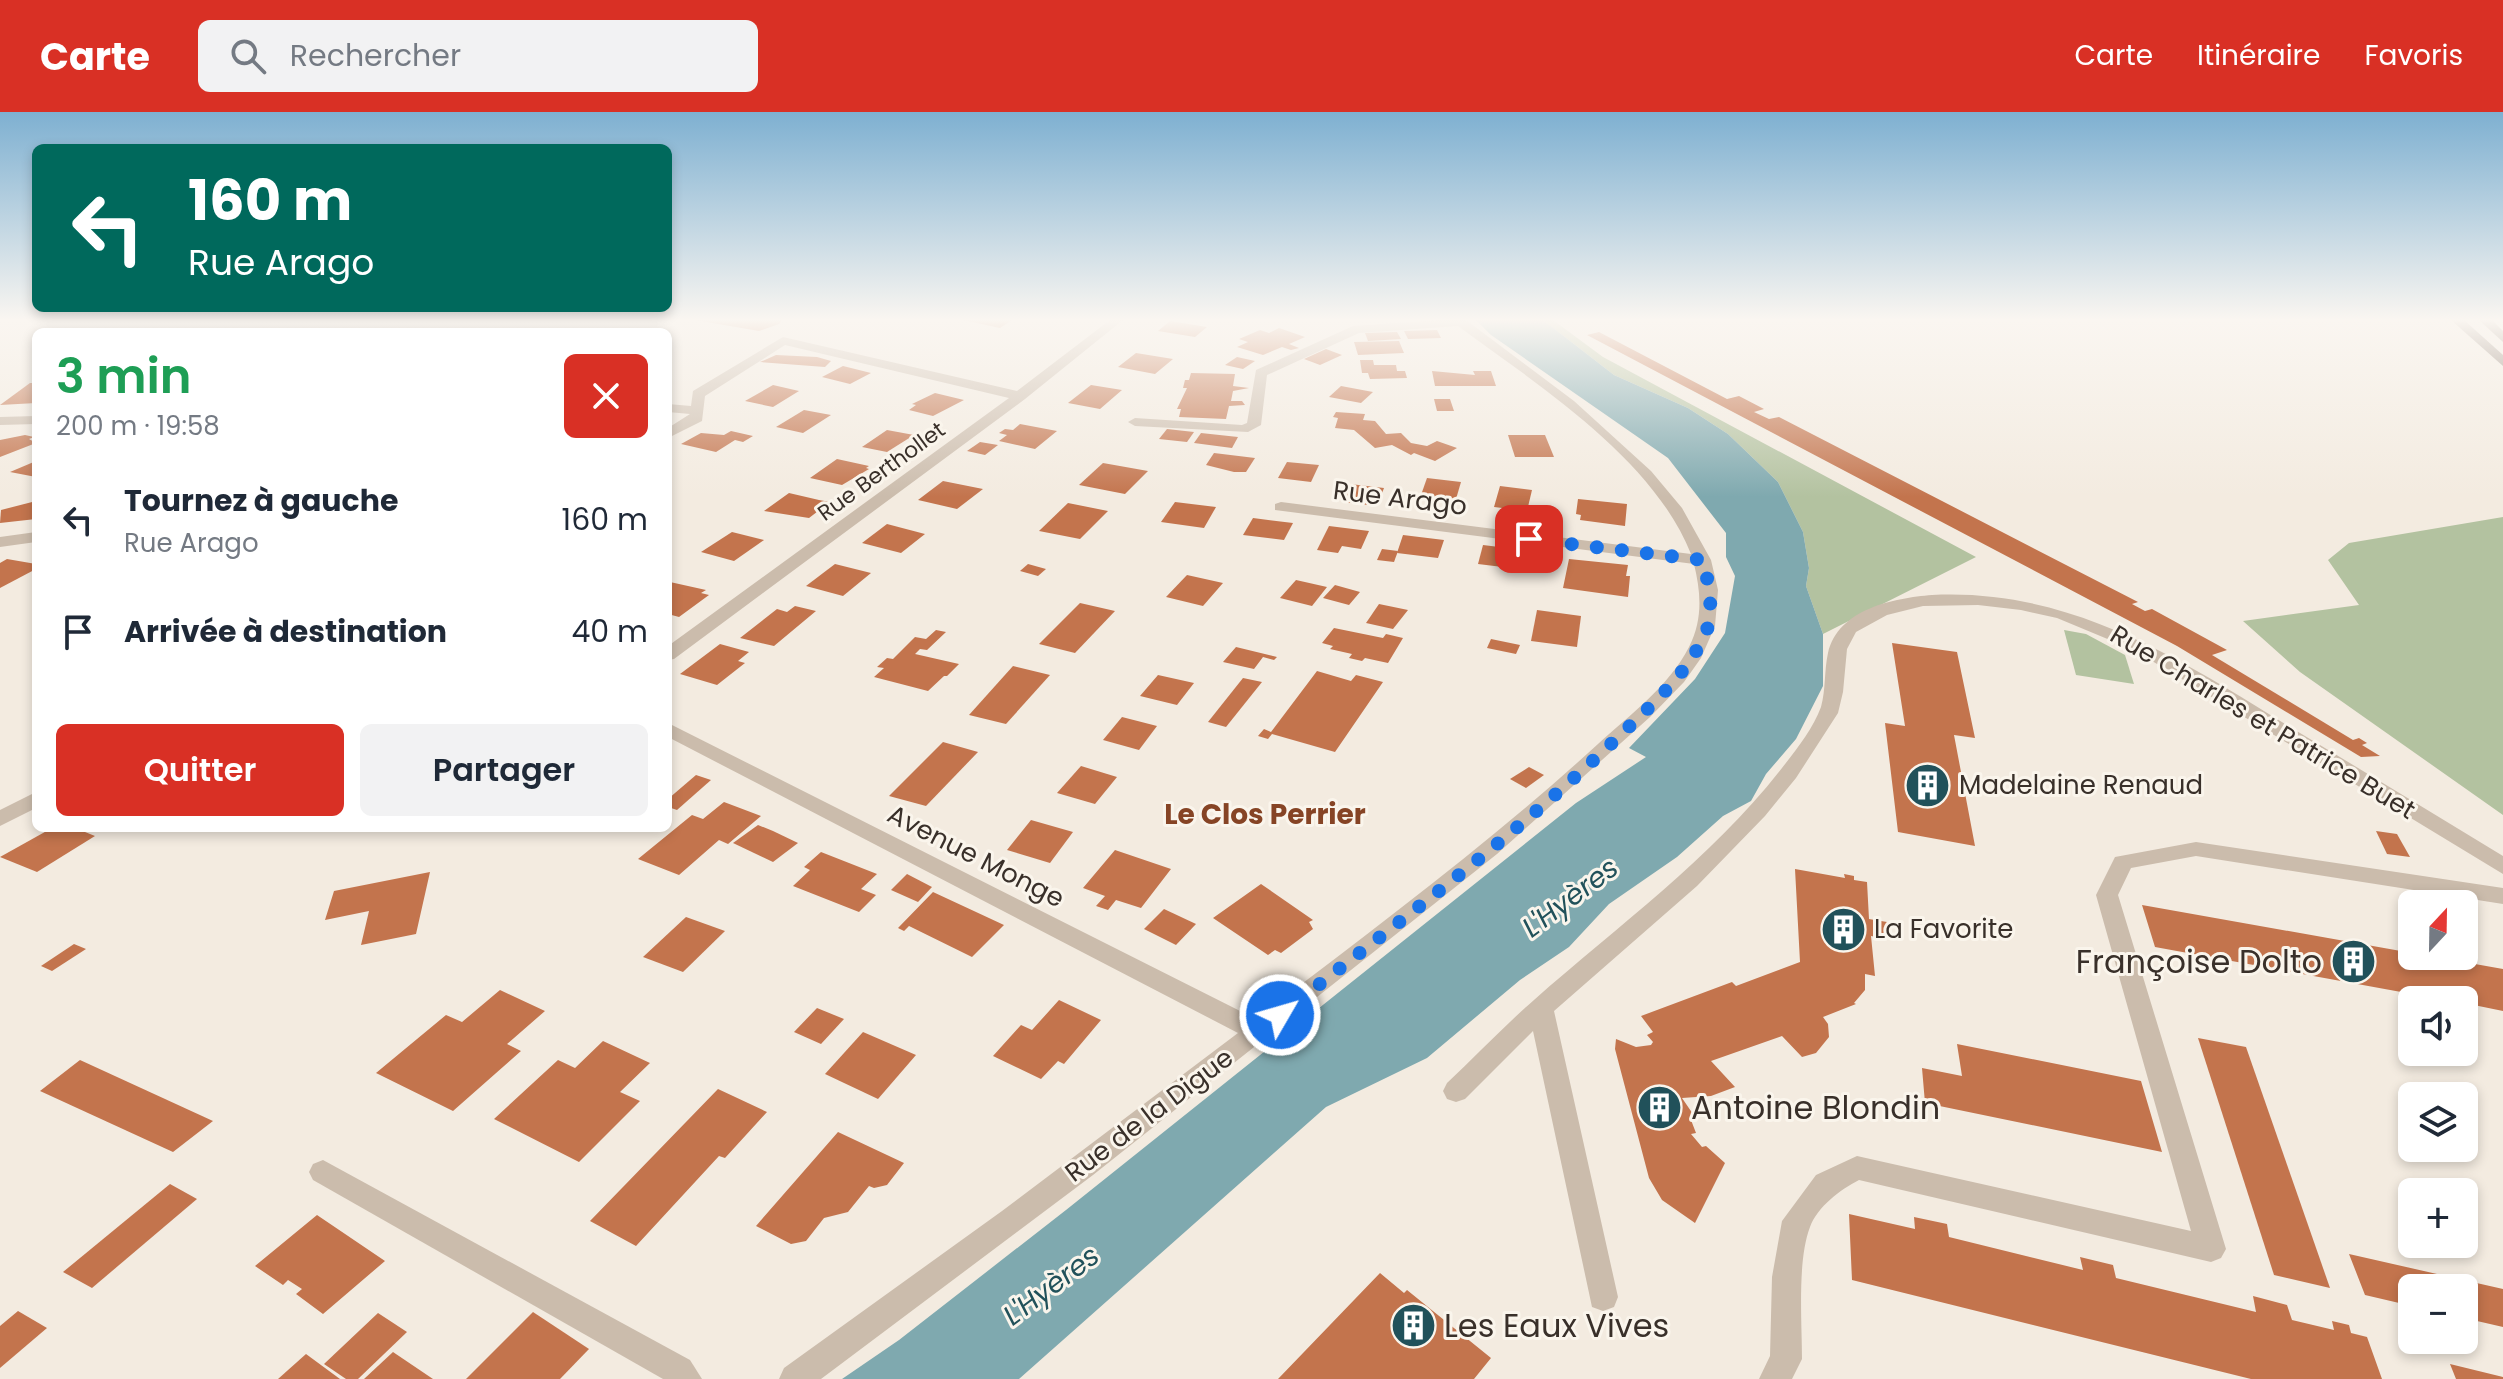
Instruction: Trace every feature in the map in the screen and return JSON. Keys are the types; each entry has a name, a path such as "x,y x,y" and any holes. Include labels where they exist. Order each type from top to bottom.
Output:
{"street":[{"path":"672,432 697,418 698,394 722,379"},
{"path":"947,379 1020,396"},
{"name":"Rue Berthollet","path":"672,652 1042,379"},
{"path":"1135,422 1243,429 1254,425 1260,379"},
{"name":"Rue de la Digue","path":"795,1379 1258,1032 1548,803 1676,680 1708,628 1709,592 1703,560 1692,534 1621,448 1590,419 1537,379"},
{"path":"672,408 698,411"},
{"path":"0,421 32,420"},
{"name":"Rue Arago","path":"1281,507 1703,560"},
{"path":"0,542 32,538"},
{"name":"Rue Charles et Patrice Buet","path":"1456,1091 1541,1008 1675,892 1762,806 1818,733 1832,701 1837,652 1844,634 1857,623 1894,606 1921,600 2005,601 2055,610 2097,624 2183,669 2503,866"},
{"name":"Avenue Monge","path":"672,731 1258,1032"},
{"path":"0,819 32,801"},
{"path":"1775,1379 1786,1359 1787,1277 1796,1221 1826,1184 1857,1168 2211,1249 2107,895 2123,862 2196,849 2503,896"},
{"path":"1541,1008 1603,1297"},
{"path":"323,1172 665,1363 686,1379"}],"green space":[{"path":"1623,379 1644,379 1976,557 1823,634 1806,586 1809,568 1803,532 1778,482 1728,434 1688,408"},
{"path":"2503,517 2503,815 2300,672 2243,621 2359,605 2328,560 2349,543"},
{"path":"2064,630 2086,634 2125,655 2134,684 2076,675"}],"water":[{"name":"L'Hyères","path":"1554,379 1623,379 1688,408 1728,434 1778,482 1803,532 1809,568 1806,586 1823,634 1823,686 1796,739 1766,774 1751,801 1723,816 1677,857 1609,904 1569,947 1520,980 1427,1058 1326,1107 1019,1379 842,1379 899,1340 1066,1210 1576,803 1646,757 1629,748 1695,679 1725,633 1735,576 1726,557 1726,533 1668,458"}],"building":[{"path":"831,379 859,379 850,384"},
{"path":"1234,379 1233,386 1249,388 1233,391 1231,401 1242,401 1245,405 1229,406 1226,419 1179,417 1181,409 1177,409 1187,388 1183,388 1185,380"},
{"path":"1434,379 1494,379 1496,386 1435,386"},
{"path":"1671,379 1689,379 1727,399 1739,396 1764,409 1754,412 1769,419 1779,417 2138,602 2132,604 2145,611 2152,609 2227,650 2212,655 2353,740 2359,738 2367,743 2362,745 2380,756 2361,757 2177,646"},
{"path":"30,383 32,383 32,403 0,405"},
{"path":"773,385 799,391 773,407 745,401"},
{"path":"1091,385 1122,390 1100,409 1068,403"},
{"path":"1341,386 1373,392 1361,403 1329,397"},
{"path":"935,393 964,400 933,416 909,410 916,405 912,404"},
{"path":"1434,399 1450,399 1454,411 1437,411"},
{"path":"804,410 831,415 803,433 776,427"},
{"path":"1336,412 1365,414 1363,420 1375,421 1386,434 1401,433 1411,443 1427,446 1437,441 1457,448 1435,461 1414,453 1411,455 1392,445 1375,448 1354,430 1335,428 1338,418 1333,417"},
{"path":"1020,424 1057,431 1035,449 999,441 1007,435 999,433 1005,429 1013,430"},
{"path":"1167,429 1194,432 1187,442 1159,439"},
{"path":"887,430 914,435 887,452 862,447"},
{"path":"731,431 753,436 743,442 735,440 716,452 681,444 701,433 724,435"},
{"path":"1201,433 1238,437 1232,448 1194,443"},
{"path":"25,435 32,437 29,439 32,445 0,457 0,440"},
{"path":"1508,435 1545,435 1554,457 1515,457"},
{"path":"980,442 998,445 985,455 967,451"},
{"path":"1214,453 1255,458 1246,472 1234,472 1206,465"},
{"path":"837,459 869,466 866,468 869,469 842,485 810,478"},
{"path":"1287,462 1319,465 1311,482 1278,478"},
{"path":"32,463 32,476 10,472"},
{"path":"1103,463 1148,471 1125,494 1079,485"},
{"path":"1427,478 1461,482 1456,499 1421,495"},
{"path":"943,481 983,489 957,509 918,500"},
{"path":"1350,484 1384,488 1377,506 1342,502"},
{"path":"1500,486 1532,490 1527,511 1494,507"},
{"path":"789,493 830,502 809,518 764,511"},
{"path":"1578,499 1627,504 1625,526 1580,520 1581,515 1576,514"},
{"path":"32,502 32,519 0,523 1,510"},
{"path":"1175,502 1216,507 1204,528 1161,522"},
{"path":"1068,503 1108,511 1080,539 1039,531"},
{"path":"1253,518 1293,523 1284,540 1243,535"},
{"path":"887,524 925,534 901,553 862,543"},
{"path":"1329,526 1369,531 1361,549 1342,546 1338,553 1317,550"},
{"path":"732,532 764,540 734,561 701,552"},
{"path":"1403,535 1444,540 1438,558 1397,553"},
{"path":"1483,545 1523,550 1519,569 1478,564"},
{"path":"1382,549 1398,551 1394,562 1377,560"},
{"path":"7,559 32,563 32,571 0,588 0,563"},
{"path":"1569,559 1628,565 1628,597 1563,588"},
{"path":"835,564 871,573 843,596 806,586"},
{"path":"1028,564 1046,569 1038,576 1020,571"},
{"path":"1187,575 1223,583 1203,606 1166,597"},
{"path":"1296,580 1327,587 1312,606 1280,598"},
{"path":"672,582 706,590 701,593 709,595 679,617 672,615"},
{"path":"1335,585 1360,592 1349,605 1323,598"},
{"path":"1080,603 1115,611 1075,653 1039,644"},
{"path":"1379,604 1408,610 1393,629 1366,623"},
{"path":"795,606 816,611 774,646 740,638 777,609 787,612"},
{"path":"1537,610 1581,616 1577,647 1531,641"},
{"path":"1334,628 1383,638 1386,634 1403,638 1388,663 1365,658 1362,661 1349,658 1352,654 1330,649 1333,646 1322,643"},
{"path":"936,630 946,632 927,650 920,649 915,654 959,664 928,691 874,677 884,668 877,667 887,658 893,659 915,637 926,639"},
{"path":"1491,639 1520,645 1516,654 1487,648"},
{"name":"Madelaine Renaud","path":"1892,643 1957,652 1975,738 1954,735 1975,846 1898,832 1885,723 1905,726"},
{"path":"720,644 749,652 738,661 745,663 717,685 680,674"},
{"path":"1236,647 1277,657 1274,660 1263,657 1254,669 1223,662"},
{"path":"1013,666 1050,675 1006,724 969,715"},
{"path":"1317,671 1351,681 1356,675 1383,682 1335,752 1272,734 1268,739 1258,736 1264,729 1271,732"},
{"path":"1158,675 1194,683 1177,705 1140,696"},
{"path":"1243,678 1262,682 1226,727 1208,722"},
{"path":"1122,717 1157,726 1139,750 1103,740"},
{"path":"943,742 978,752 926,806 889,796"},
{"path":"1081,766 1117,777 1095,804 1057,793"},
{"path":"1529,767 1544,775 1526,788 1510,779"},
{"path":"696,775 711,780 677,810 672,808 672,796"},
{"path":"724,802 761,816 728,844 719,840 679,875 638,859 692,815 703,819"},
{"path":"1031,820 1073,832 1050,863 1007,850"},
{"path":"758,825 798,843 773,862 733,843"},
{"path":"2376,831 2397,834 2410,857 2387,854"},
{"path":"45,832 85,832 95,836 37,872 0,857"},
{"path":"1115,850 1171,869 1141,908 1116,900 1108,910 1096,906 1105,896 1083,888"},
{"path":"821,852 877,874 861,889 876,895 859,912 793,886 810,870 804,867"},
{"path":"1795,869 1845,878 1844,874 1867,882 1869,919 1887,922 1888,939 1871,936 1875,976 1865,974 1865,990 1856,1004 1823,1017 1828,1024 1829,1037 1816,1053 1802,1057 1782,1036 1711,1061 1735,1087 1711,1096 1682,1098 1695,1117 1691,1120 1696,1133 1691,1134 1702,1147 1706,1146 1725,1163 1695,1223 1662,1200 1649,1178 1615,1049 1616,1039 1636,1047 1651,1045 1653,1042 1647,1035 1653,1032 1641,1016 1732,982 1736,986 1800,962"},
{"path":"430,872 416,934 361,945 369,911 325,920 334,891"},
{"path":"907,874 932,887 918,902 891,890"},
{"path":"1261,884 1313,920 1309,922 1313,929 1281,953 1275,950 1268,955 1213,918"},
{"path":"933,892 1004,925 972,957 909,926 904,931 898,928"},
{"name":"Françoise Dolto","path":"2142,905 2398,951 2398,970 2478,970 2478,965 2503,969 2503,1011 2478,1006 2478,986 2398,986 2398,991 2155,947"},
{"path":"1164,909 1196,924 1176,945 1144,929"},
{"path":"686,917 725,931 683,972 643,957"},
{"path":"74,944 86,949 52,971 41,966"},
{"path":"500,990 545,1011 507,1044 521,1051 453,1111 376,1073 446,1015 462,1022"},
{"path":"1059,1000 1101,1020 1064,1064 1058,1061 1041,1079 993,1056 1021,1025 1032,1030"},
{"path":"817,1008 844,1019 821,1044 794,1032"},
{"path":"863,1032 916,1055 878,1099 825,1074"},
{"path":"2198,1038 2246,1047 2330,1288 2274,1275"},
{"path":"603,1041 650,1063 620,1092 640,1101 579,1162 494,1119 558,1060 575,1068"},
{"path":"1957,1044 2141,1081 2162,1152 1925,1103 1922,1068 1962,1076"},
{"path":"80,1060 213,1121 173,1152 40,1091"},
{"path":"718,1089 767,1112 725,1158 719,1156 636,1246 590,1221"},
{"path":"838,1132 904,1163 887,1185 869,1186 848,1212 824,1218 806,1241 791,1244 756,1226"},
{"path":"170,1184 197,1199 92,1288 63,1272"},
{"path":"1849,1214 1915,1229 1914,1217 1947,1224 1949,1237 2083,1270 2080,1257 2113,1265 2116,1278 2256,1312 2253,1296 2287,1305 2292,1320 2334,1330 2332,1321 2349,1325 2351,1333 2367,1337 2382,1379 2251,1379 1852,1280"},
{"path":"317,1215 385,1261 323,1314 296,1294 302,1289 288,1280 283,1285 255,1266"},
{"path":"2349,1254 2437,1274 2398,1274 2398,1303 2365,1295"},
{"name":"Les Eaux Vives","path":"1380,1273 1404,1293 1407,1290 1491,1358 1474,1379 1278,1379"},
{"path":"2478,1283 2503,1289 2503,1327 2478,1321"},
{"path":"18,1311 47,1328 0,1368 0,1326"},
{"path":"533,1312 589,1349 560,1379 466,1379"},
{"path":"378,1313 407,1332 358,1379 346,1379 324,1364"},
{"path":"393,1352 433,1379 364,1379"},
{"path":"306,1354 340,1379 278,1379"},
{"path":"2450,1364 2503,1377 2503,1379 2456,1379"}],"place":[{"name":"Madelaine Renaud","path":"1928,785"},
{"name":"La Favorite","path":"1843,929"},
{"name":"Françoise Dolto","path":"2353,962"},
{"name":"Antoine Blondin","path":"1660,1108"},
{"name":"Les Eaux Vives","path":"1413,1326"}],"district":[{"name":"Le Clos Perrier","path":"1265,814"}],"route":[{"path":"1280,1015 1548,803 1676,680 1694,655 1708,628 1709,592 1703,560 1529,539"}]}
